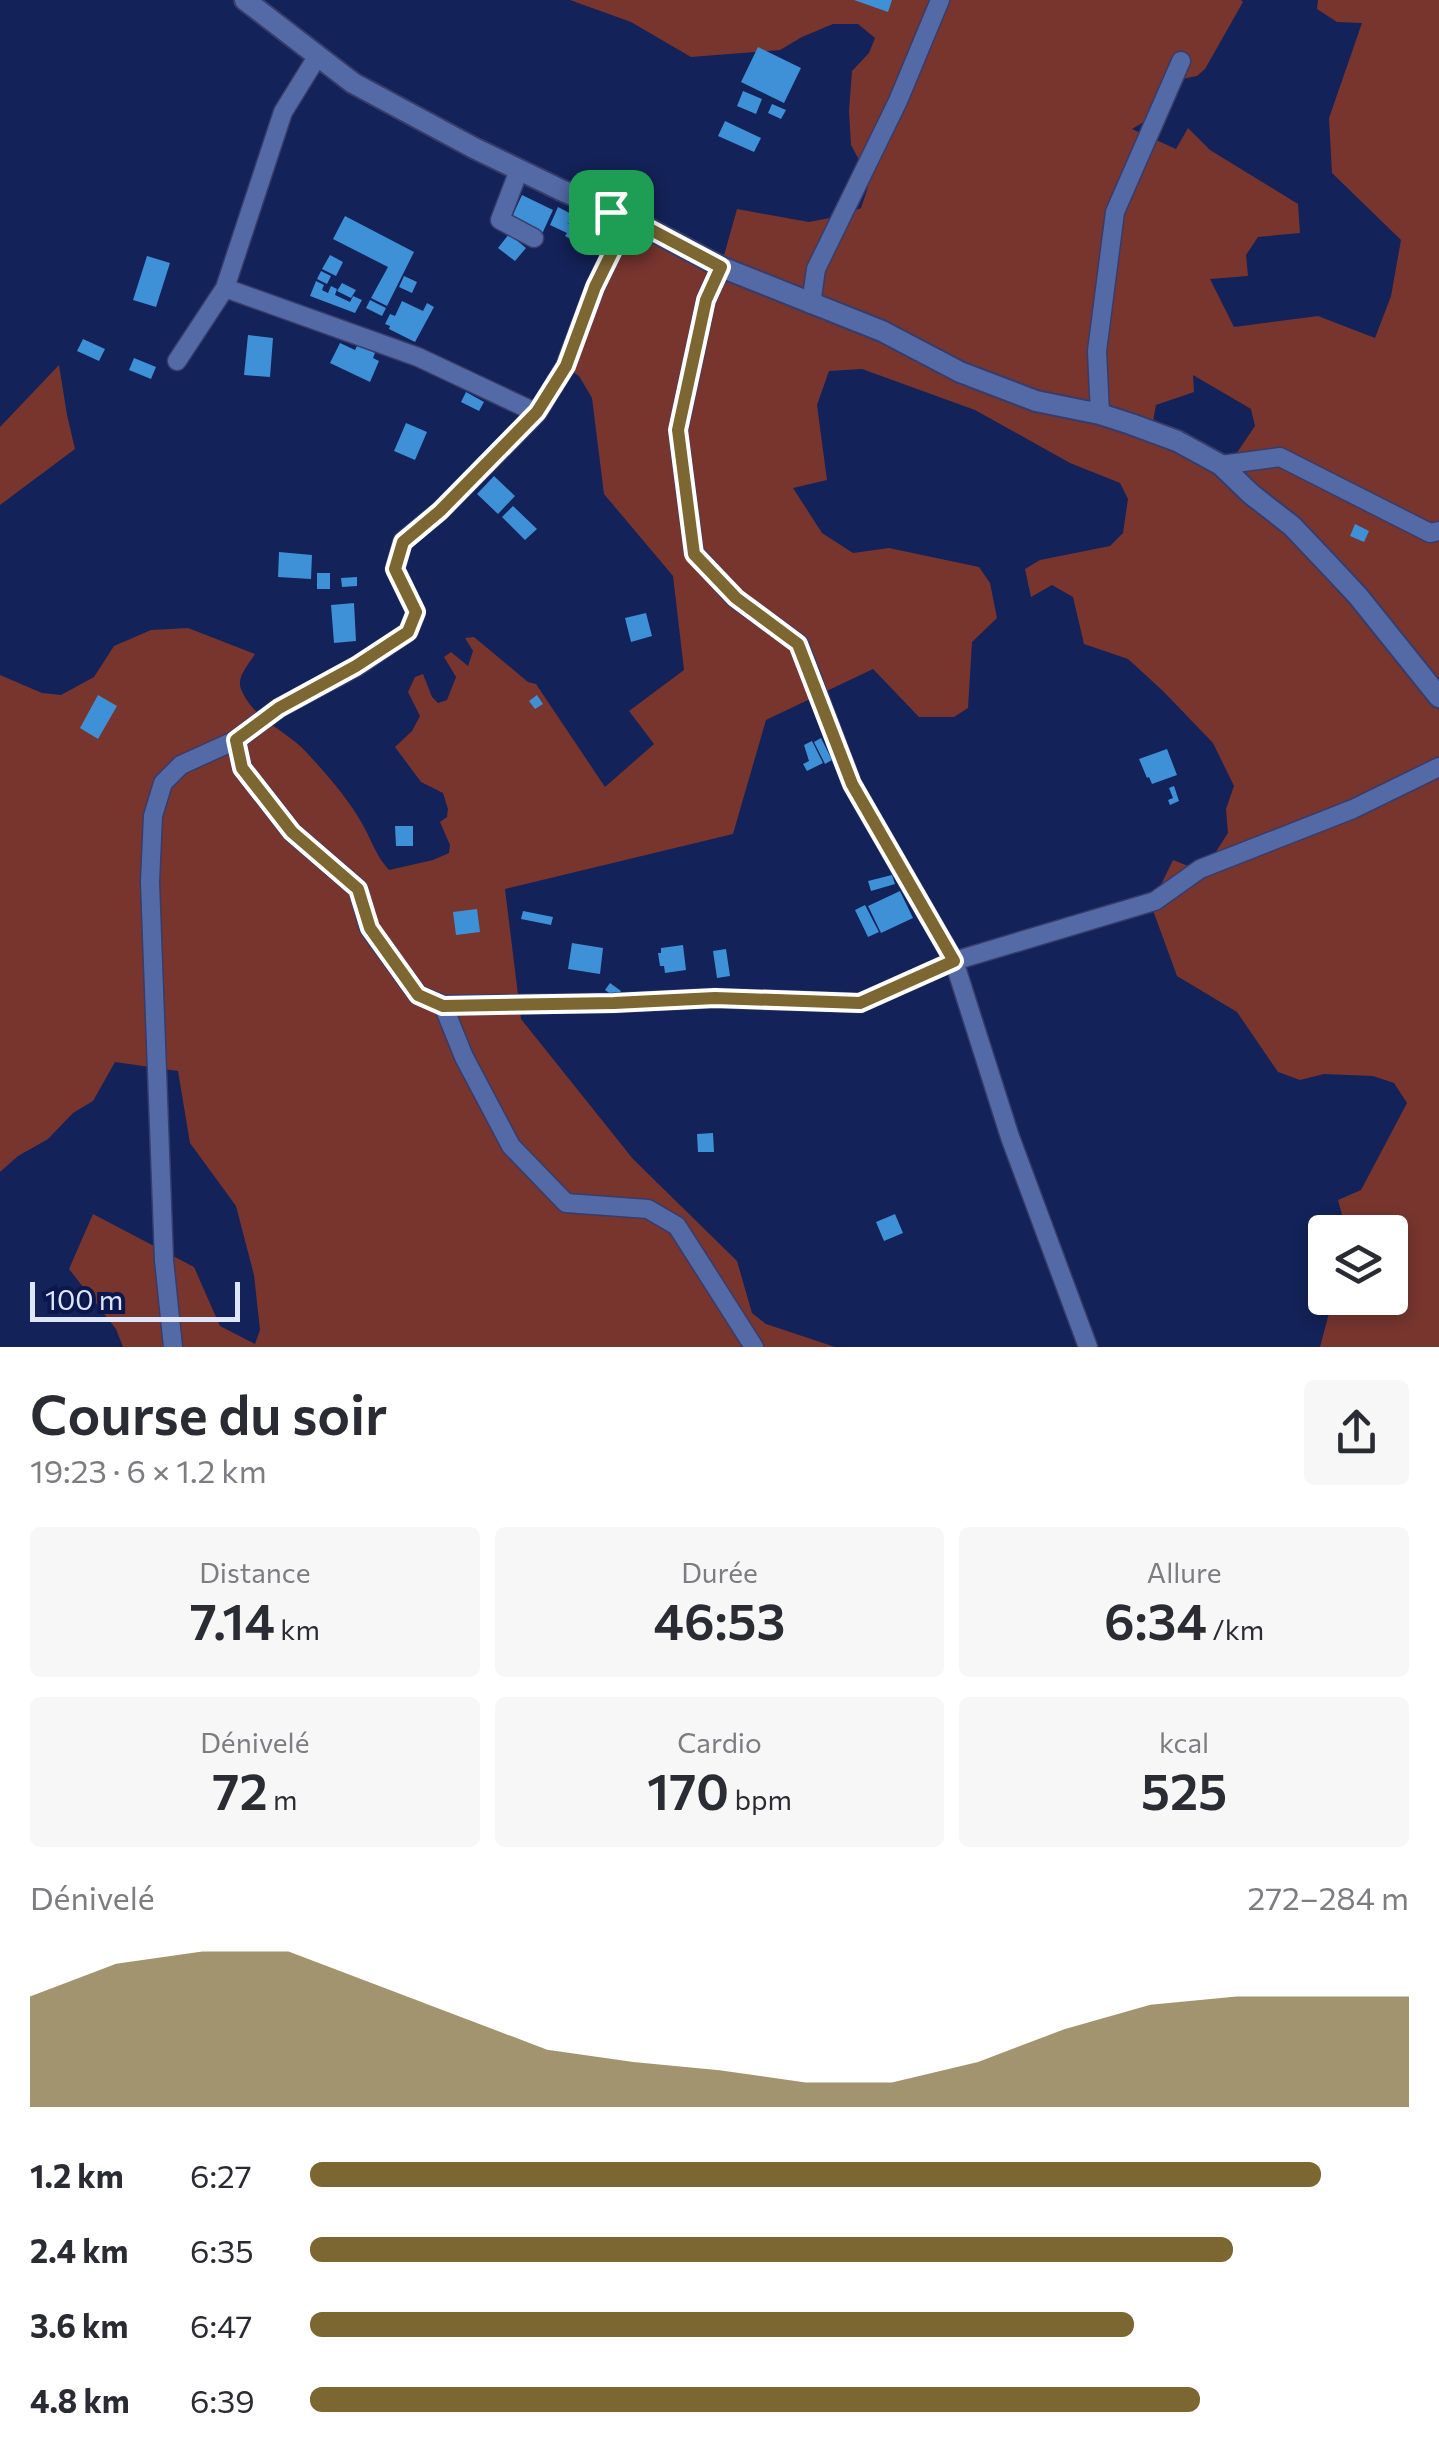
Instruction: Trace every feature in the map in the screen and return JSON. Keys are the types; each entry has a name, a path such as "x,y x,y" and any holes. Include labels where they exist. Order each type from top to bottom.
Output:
{"street":[{"path":"245,0 318,58 381,98 721,267 882,331 960,372 1036,401 1100,414 1177,442 1221,465 1292,526 1330,565 1439,697"},
{"path":"811,304 816,269 898,100 940,0"},
{"path":"177,361 224,288 284,112 318,58"},
{"path":"1100,414 1097,352 1115,212 1181,61"},
{"path":"520,170 500,220 534,238"},
{"path":"174,1347 164,1260 150,882 153,816 163,783 181,765 236,740 279,708 408,632 416,612 395,569 403,542 440,511 537,412 566,366 595,287 620,236 611,212"},
{"path":"721,267 706,300 678,430 694,554 736,598 798,644 852,784 954,961 1010,1137 1088,1347"},
{"path":"224,288 418,357 537,412"},
{"path":"1221,465 1280,457 1430,534 1439,531"},
{"path":"236,740 242,768 292,832 358,889 370,928 418,995 443,1006 715,998 860,1003 954,961 1155,901 1200,869 1353,809 1439,767"},
{"path":"443,1006 464,1057 511,1146 566,1202 648,1210 677,1226 754,1347"}],"shaded area":[{"path":"570,0 1241,0 1205,69 1197,76 1177,80 1154,116 1132,129 1176,149 1188,128 1210,150 1298,204 1300,233 1258,237 1246,255 1248,276 1210,279 1234,327 1318,316 1375,338 1391,296 1401,240 1332,173 1329,118 1362,23 1337,22 1317,9 1318,0 1439,0 1439,1347 1320,1347 1328,1315 1408,1315 1408,1215 1342,1215 1338,1200 1361,1190 1407,1103 1394,1083 1373,1076 1324,1074 1300,1080 1278,1072 1237,1012 1177,976 1151,905 1173,860 1196,869 1215,853 1228,833 1226,809 1234,786 1213,743 1163,691 1128,659 1084,644 1073,597 1052,585 1031,597 1025,569 1040,560 1110,546 1123,533 1128,499 1120,483 1070,463 975,410 862,369 829,371 817,405 827,480 793,488 822,533 853,553 889,548 979,567 990,583 997,618 972,642 968,708 954,717 919,717 873,669 766,720 733,834 505,889 521,1019 633,1159 737,1261 752,1313 766,1324 835,1347 123,1347 116,1329 69,1269 93,1214 194,1267 220,1326 255,1344 260,1330 254,1275 236,1206 190,1143 178,1071 115,1062 93,1101 0,1172 0,675 42,693 61,695 94,677 114,646 151,630 188,628 255,654 240,680 247,700 262,717 300,746 332,781 389,870 449,853 450,845 440,822 447,817 448,809 443,793 421,782 395,747 412,731 420,716 408,692 415,677 423,674 438,703 447,700 456,677 444,657 451,652 468,666 473,651 465,638 474,637 528,682 536,684 605,787 654,744 629,711 684,670 673,576 604,494 592,398 579,376 565,367 620,236 611,212 721,266 737,209 809,222 861,208 868,187 864,169 851,145 852,71 869,53 875,38 858,24 833,24 780,50 691,57 631,22","holes":["1193,375 1251,409 1255,426 1236,454 1221,465 1151,432 1156,405 1194,392"]},
{"path":"59,365 75,449 0,505 0,427"}],"building":[{"path":"854,0 892,0 888,12"},
{"path":"758,47 801,68 784,103 741,82"},
{"path":"743,91 762,99 756,114 737,106"},
{"path":"772,104 786,110 781,119 768,113"},
{"path":"725,121 761,138 754,152 718,136"},
{"path":"522,195 553,210 542,234 511,219"},
{"path":"558,207 581,219 577,227 566,222 584,233 578,243 550,225"},
{"path":"345,216 414,252 387,306 371,298 388,267 333,239"},
{"path":"584,219 604,229 592,253 579,246 586,231 579,228"},
{"path":"509,234 526,248 515,261 498,248"},
{"path":"330,255 343,262 336,276 322,269"},
{"path":"147,256 170,263 156,307 133,300"},
{"path":"321,271 331,276 327,284 317,279"},
{"path":"404,276 417,282 412,293 399,287"},
{"path":"316,281 328,293 331,286 337,289 335,295 350,302 353,296 362,300 355,313 310,296"},
{"path":"342,283 356,290 351,298 337,291"},
{"path":"370,300 386,308 382,316 366,308"},
{"path":"402,301 423,311 427,303 434,307 415,342 385,324 390,314 395,316"},
{"path":"248,335 273,338 270,377 244,375"},
{"path":"83,339 105,349 99,361 77,351"},
{"path":"340,343 355,350 358,344 375,353 373,358 379,361 370,382 330,363"},
{"path":"134,358 156,367 151,379 129,370"},
{"path":"466,392 484,402 479,411 461,402"},
{"path":"406,423 427,432 415,460 394,451"},
{"path":"494,476 515,496 498,514 477,494"},
{"path":"513,506 537,529 525,540 502,517"},
{"path":"1355,524 1369,531 1364,542 1350,536"},
{"path":"279,552 312,555 311,579 278,577"},
{"path":"317,573 330,573 330,589 317,589"},
{"path":"357,577 357,586 342,587 341,578"},
{"path":"354,603 356,641 334,643 331,605"},
{"path":"646,613 652,636 631,642 625,618"},
{"path":"98,695 117,706 98,739 80,728"},
{"path":"537,695 543,704 535,709 529,701"},
{"path":"821,738 832,760 825,764 814,742"},
{"path":"812,741 823,763 807,771 803,764 809,761 804,745"},
{"path":"1167,749 1177,775 1152,784 1139,759"},
{"path":"1174,786 1179,801 1170,805 1168,800 1173,798 1169,788"},
{"path":"395,826 413,826 413,846 396,846"},
{"path":"892,875 895,884 871,891 868,881"},
{"path":"900,891 913,918 881,933 868,906"},
{"path":"865,905 879,932 868,937 855,910"},
{"path":"477,909 480,932 456,935 453,912"},
{"path":"523,911 553,917 551,925 521,919"},
{"path":"572,943 603,948 600,974 568,969"},
{"path":"683,945 686,970 665,973 664,966 660,966 661,948"},
{"path":"726,949 730,976 717,978 713,951"},
{"path":"610,983 621,991 616,998 605,990"},
{"path":"713,1133 714,1152 698,1152 697,1134"},
{"path":"895,1214 903,1233 884,1241 876,1222"}],"route":[{"path":"611,212 721,267 706,300 678,430 694,554 736,598 798,644 852,784 954,961 860,1003 715,998 443,1006 418,995 370,928 358,889 292,832 242,768 236,740 279,708 408,632 416,612 395,569 403,542 440,511 537,412 566,366 595,287 620,236 611,212"}]}
